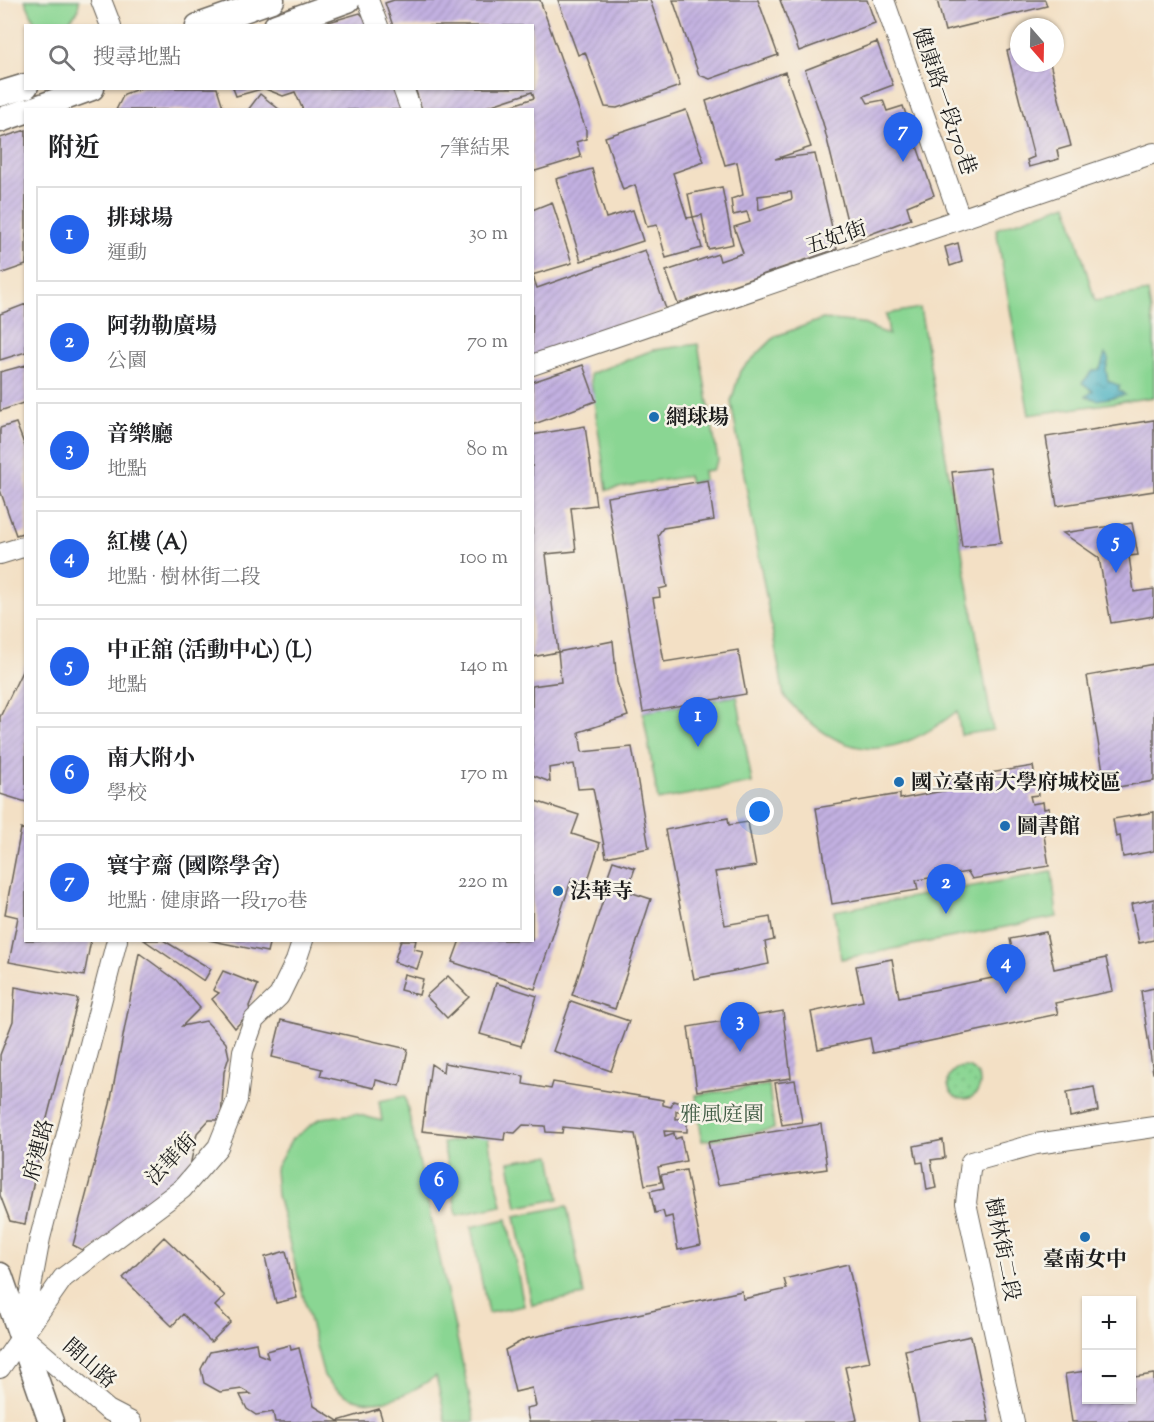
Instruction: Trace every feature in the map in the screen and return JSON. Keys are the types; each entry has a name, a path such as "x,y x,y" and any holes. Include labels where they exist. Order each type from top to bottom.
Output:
{"street":[{"path":"101,0 110,24"},
{"path":"204,24 272,0"},
{"path":"282,24 348,0"},
{"path":"368,0 377,24"},
{"name":"健康路一段170巷","path":"884,0 960,218"},
{"path":"0,94 24,87"},
{"path":"37,108 87,90"},
{"path":"404,90 410,108"},
{"path":"0,120 24,112"},
{"name":"五妃街","path":"534,364 1154,153"},
{"path":"0,554 24,547"},
{"name":"府連路","path":"0,1368 22,1336 40,1238 116,942"},
{"name":"法華街","path":"22,1336 63,1278 182,1189 218,1147 237,1100 243,1051 254,1020 279,996 296,962 302,942"},
{"name":"樹林街二段","path":"1014,1422 966,1203 971,1162 1036,1144 1154,1127"},
{"path":"0,1275 51,1422"},
{"name":"開山路","path":"22,1336 108,1410 131,1422"}],"green space":[{"path":"25,0 79,0 78,11 66,24 36,24"},
{"path":"1067,204 1095,301 1148,292 1154,332 1154,397 1029,415 996,229"},
{"path":"920,308 993,730 961,735 957,711 933,729 910,741 888,747 866,748 846,744 825,733 805,718 784,696 731,402 740,371 776,336 823,319 861,323 889,335 886,314"},
{"name":"網球場","path":"698,344 718,460 712,470 703,471 704,480 690,483 688,476 607,490 590,374 653,350"},
{"path":"737,696 752,783 658,800 643,712"},
{"path":"1052,872 1057,917 841,959 834,911"},
{"path":"964,1067 975,1072 980,1083 975,1094 964,1099 953,1094 948,1083 953,1072"},
{"name":"雅風庭園","path":"769,1085 774,1129 702,1141 696,1095"},
{"path":"405,1096 475,1422 446,1422 436,1376 408,1393 378,1402 350,1397 337,1389 324,1376 277,1195 275,1170 292,1139 321,1118 356,1114 382,1121 379,1101"},
{"path":"487,1134 502,1206 457,1215 443,1143"},
{"path":"551,1155 559,1199 517,1207 509,1162"},
{"path":"567,1206 584,1295 532,1305 515,1216"},
{"path":"507,1219 524,1306 488,1313 471,1227"}],"water":[{"path":"1105,354 1109,358 1106,369 1108,381 1120,386 1118,389 1125,395 1097,400 1086,396 1093,391 1082,383 1093,371 1100,369"}],"building":[{"path":"394,0 540,0 586,130 586,139 576,142 581,157 534,171 534,108 504,108 534,98 532,92 483,108 421,108 416,90 534,90 534,24 392,24 385,3"},
{"path":"558,0 650,0 680,86 617,108 605,107 585,52 578,55"},
{"path":"673,0 758,0 778,55 710,79 699,75"},
{"path":"780,0 867,0 875,23 799,51"},
{"path":"937,0 1045,0 1047,6 945,31"},
{"path":"360,13 371,24 325,24"},
{"path":"877,42 893,85 864,96 868,103 883,100 887,111 903,106 934,195 907,206 911,219 852,241 823,123 805,70"},
{"path":"785,72 811,147 775,159 815,154 837,249 678,304 666,271 718,254 720,261 743,253 734,227 750,222 747,212 733,215 731,199 743,195 737,162 725,165 706,101","holes":["791,192 792,199 759,210 758,196"]},
{"path":"1012,72 1052,72 1071,146 1057,150 1059,159 1029,167 1027,160 1034,157"},
{"path":"135,90 218,90 223,108 117,108 124,94"},
{"path":"234,90 258,90 236,96"},
{"path":"268,90 395,90 400,108 302,108 295,92 283,96"},
{"path":"260,94 278,108 250,108"},
{"path":"686,110 704,162 673,173 687,218 693,217 702,248 666,258 657,225 647,227 635,185 623,190 605,137"},
{"path":"24,131 24,266 0,274 0,138"},
{"path":"592,169 606,218 633,210 643,241 581,261 556,179"},
{"path":"722,187 733,244 708,249 702,215 693,217 688,194"},
{"path":"552,202 572,263 534,274 534,209"},
{"path":"958,243 962,262 950,266 945,247"},
{"path":"645,250 666,309 534,356 534,279 537,288"},
{"path":"24,305 24,353 0,360 0,314"},
{"path":"583,365 596,401 534,424 534,381"},
{"path":"24,366 24,403 0,411 0,372"},
{"path":"1154,420 1154,491 1057,506 1046,437"},
{"path":"16,423 24,444 24,533 16,535 0,490 0,428"},
{"path":"585,426 596,505 571,508 576,551 546,554 558,652 534,657 534,435"},
{"path":"990,468 1001,543 962,547 952,472"},
{"path":"708,480 714,520 663,528 658,535 667,587 659,589 660,597 653,598 664,662 738,650 746,694 643,712 607,497"},
{"path":"1132,523 1138,555 1129,556 1134,592 1154,589 1154,616 1111,623 1099,558 1063,533"},
{"path":"613,641 617,682 628,716 579,732 582,752 632,747 649,848 606,857 593,788 578,789 574,764 549,768 550,782 534,776 534,686 561,682 558,652"},
{"path":"1154,664 1154,781 1106,789 1087,676"},
{"path":"24,667 24,801 0,794 0,717"},
{"path":"1033,766 1038,795 1030,796 1032,804 1043,802 1044,809 1049,808 1051,821 1042,823 1049,866 972,879 968,872 916,880 918,890 832,904 816,808 900,794 900,799 949,790 947,780"},
{"path":"534,801 579,815 572,834 600,843 587,883 572,878 535,989 452,962 459,942 534,942"},
{"path":"1154,812 1154,851 1123,857 1120,836 1116,837 1113,819"},
{"path":"728,818 729,825 748,822 756,866 715,872 725,925 770,917 774,940 765,942 769,964 694,979 665,830"},
{"path":"21,829 24,830 24,942 91,942 84,976 9,962 18,917 5,914"},
{"path":"613,861 635,868 629,886 607,878"},
{"path":"608,885 651,899 615,1009 572,995"},
{"path":"1154,899 1154,940 1139,943 1131,904"},
{"path":"1046,932 1054,969 1106,958 1113,991 1055,1003 1058,1014 873,1053 870,1038 818,1049 811,1012 863,1001 856,966 892,959 899,997 1017,973 1010,939"},
{"path":"147,942 166,942 211,969 204,981"},
{"path":"218,942 270,942 267,952"},
{"path":"400,942 416,942 414,949 423,951 417,969 394,962"},
{"path":"139,953 176,980 200,1008 182,1026 206,1021 226,1043 229,1057 224,1072 221,1120 209,1120 197,1133 190,1166 164,1194 88,1253 73,1245 110,1104"},
{"path":"223,971 258,985 249,1006 250,1012 235,1028 212,999 219,993 213,990"},
{"path":"404,974 423,979 419,995 400,990"},
{"path":"448,976 469,997 447,1018 426,996"},
{"path":"496,983 537,996 521,1046 480,1034"},
{"path":"15,987 78,999 46,1122 25,1224 10,1221 0,1195 0,1055 13,1021"},
{"path":"1154,988 1154,1073 1153,1073 1141,991"},
{"path":"571,1001 629,1021 611,1071 553,1051"},
{"path":"783,1011 791,1078 697,1091 688,1027"},
{"path":"281,1020 408,1049 400,1086 376,1080 374,1088 320,1076 322,1069 272,1057"},
{"path":"444,1063 524,1076 523,1084 551,1089 553,1082 663,1100 663,1105 671,1107 673,1101 687,1105 687,1110 676,1111 676,1119 687,1118 687,1132 664,1131 665,1136 674,1133 675,1139 681,1137 686,1161 658,1167 661,1182 645,1185 635,1134 563,1127 562,1133 546,1132 545,1126 523,1125 515,1133 505,1132 504,1140 422,1131 431,1064 443,1072"},
{"path":"795,1080 802,1122 782,1125 775,1083"},
{"path":"1094,1087 1098,1111 1070,1117 1067,1092"},
{"path":"821,1124 827,1169 718,1185 708,1142"},
{"path":"943,1140 945,1158 931,1160 936,1188 927,1190 923,1162 917,1163 914,1146"},
{"path":"686,1170 701,1245 678,1250 672,1216 665,1218 663,1211 655,1213 650,1191 664,1188 661,1175"},
{"path":"164,1237 225,1296 215,1306 231,1322 211,1342 183,1314 172,1326 123,1278"},
{"path":"286,1251 297,1298 276,1303 265,1257"},
{"path":"848,1264 870,1362 845,1367 857,1420 846,1422 529,1422 526,1408 536,1406 532,1388 515,1392 505,1350 525,1339 742,1291 743,1299 787,1289 784,1279"},
{"path":"971,1336 989,1422 919,1422 905,1350"},
{"path":"256,1343 258,1354 268,1358 266,1351 290,1345 291,1350 299,1348 314,1406 338,1421 379,1409 383,1422 275,1422 273,1412 256,1415 247,1409 240,1395 251,1394 242,1389 220,1392 204,1383 201,1369 210,1352"},
{"path":"1082,1372 1082,1404 1136,1404 1136,1377 1154,1374 1154,1422 1072,1422 1065,1374"}],"place":[{"name":"寰宇齋 (國際學舍)","path":"903,162"},
{"name":"網球場","path":"654,417"},
{"name":"中正舘 (活動中心) (L)","path":"1116,573"},
{"name":"排球場","path":"698,747"},
{"name":"國立臺南大學府城校區","path":"899,782"},
{"name":"圖書館","path":"1005,826"},
{"name":"法華寺","path":"558,891"},
{"name":"阿勃勒廣場","path":"946,914"},
{"name":"紅樓 (A)","path":"1006,994"},
{"name":"音樂廳","path":"740,1052"},
{"name":"南大附小","path":"439,1212"},
{"name":"臺南女中","path":"1085,1237"}]}
